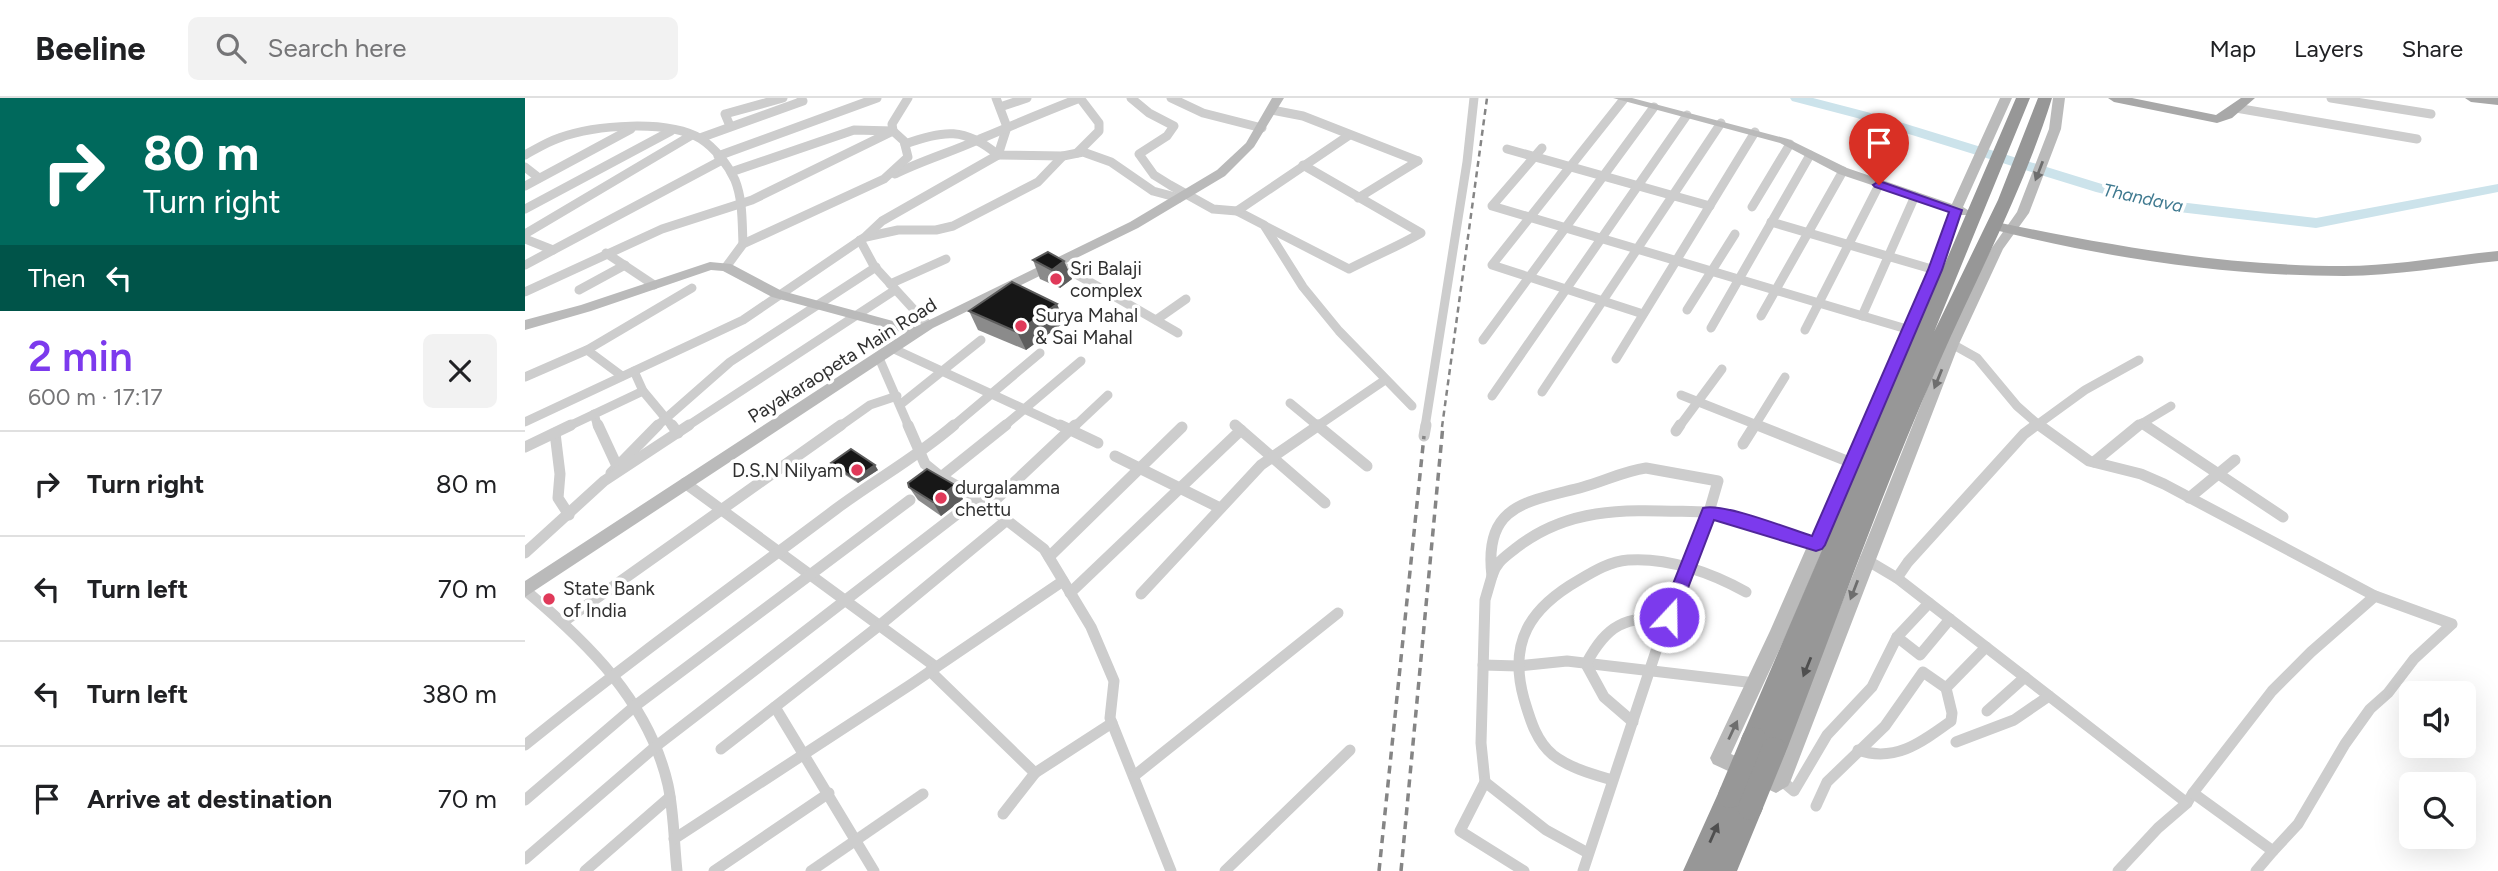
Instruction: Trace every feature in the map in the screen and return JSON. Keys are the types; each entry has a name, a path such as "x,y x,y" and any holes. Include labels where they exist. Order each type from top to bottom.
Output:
{"highway":[{"path":"1764,744 1969,203 2008,115 2023,98"},
{"path":"1723,871 1740,802 1764,744 1928,366 2002,227 2005,204 2038,124 2045,98"},
{"path":"1697,871 1740,802"}],"main road":[{"path":"2114,98 2208,118 2223,118 2249,98"},
{"path":"2471,98 2498,101"},
{"path":"2002,227 2122,252 2202,264 2346,271 2498,256"}],"street":[{"path":"730,126 726,114 783,98"},
{"path":"525,237 696,137 803,101 801,98"},
{"path":"525,265 720,158 833,111 877,98"},
{"path":"884,179 908,157 905,144 893,131 892,124 908,98"},
{"path":"996,98 1007,125 998,155"},
{"path":"1000,107 1027,98"},
{"path":"726,267 743,244 932,156 979,140 1007,125 1080,98 1098,123 1099,131 1077,153"},
{"path":"1131,98 1149,113 1174,126 1167,136 1139,154 1139,158 1149,166 1154,175 1184,195 1213,209 1237,211 1349,268 1380,252 1389,252 1421,233 1303,165"},
{"path":"1171,98 1203,113 1262,128"},
{"path":"1424,436 1475,98"},
{"path":"2007,98 2008,115"},
{"path":"1643,314 1492,265 1621,99 1755,132 1790,144 1843,171 1915,196 1969,203 1935,270 1720,758 1776,783 1781,780 1865,559 2002,227 2023,213 2055,129 2059,98"},
{"path":"2331,98 2431,114"},
{"path":"1275,104 1348,136 1418,161 1358,198"},
{"name":"Payakaraopeta Main Road","path":"525,590 923,329 1134,225 1221,173 1246,150 1275,104"},
{"path":"1483,340 1654,107"},
{"path":"2236,108 2417,139"},
{"path":"1492,396 1687,115"},
{"path":"1542,393 1721,123"},
{"path":"525,186 632,128"},
{"path":"525,155 561,137 594,130 673,130 696,137 720,158 731,172 740,204 743,244"},
{"path":"525,209 673,130"},
{"path":"731,172 854,130 893,131"},
{"path":"525,292 662,229 740,204 839,160 893,131"},
{"path":"905,144 949,131 979,140 998,155"},
{"path":"1616,359 1755,132"},
{"path":"1237,211 1348,136"},
{"path":"1752,207 1790,144"},
{"path":"1542,148 1492,206 1910,330"},
{"path":"1507,149 1710,206"},
{"path":"525,422 743,320 777,294 862,238 882,221 998,155 1063,156 1083,152 1111,162 1153,191 1184,195"},
{"path":"1711,328 1810,155"},
{"path":"862,238 953,226 1013,192 1032,186 1056,168 1063,156"},
{"path":"525,167 539,178"},
{"path":"1761,316 1843,171"},
{"path":"1805,330 1879,185"},
{"path":"1863,316 1915,196"},
{"path":"1771,222 1935,270"},
{"path":"1264,225 1303,287 1385,380 1412,406"},
{"path":"1687,310 1735,234"},
{"path":"525,237 553,250"},
{"path":"862,238 876,267 923,329"},
{"path":"606,253 655,285"},
{"path":"604,481 858,315 893,287 946,259"},
{"path":"1057,263 1178,333"},
{"path":"579,290 625,265"},
{"path":"526,325 710,266 726,267 777,294 923,329"},
{"path":"525,553 569,515 665,418 730,362 876,267"},
{"path":"525,377 587,350 692,288"},
{"path":"1156,320 1186,299"},
{"path":"563,622 870,405 899,400 943,371 981,340"},
{"path":"1952,344 1977,358 2017,407 2094,462 2141,474 2375,596 2452,624 2414,659 2388,693 2370,709 2345,744 2298,824 2256,871"},
{"path":"894,349 1098,443"},
{"path":"587,350 622,376"},
{"path":"525,745 613,674 862,491 921,453 1040,354"},
{"path":"879,358 925,464 941,477 983,502 1044,549 1091,627 1114,681 1112,723 1171,871"},
{"path":"1897,578 1907,562 2024,434 2040,426 2085,390 2139,360"},
{"path":"941,477 1026,410 1081,361"},
{"path":"1676,431 1722,369"},
{"path":"634,371 643,391 678,433"},
{"path":"1743,444 1785,377"},
{"path":"1141,594 1261,465 1385,380"},
{"path":"525,447 643,391"},
{"path":"525,859 655,747 846,599 983,502 1073,431 1108,395"},
{"path":"1681,395 1851,463"},
{"path":"1290,403 1367,466"},
{"path":"2094,462 2141,423 2171,406"},
{"path":"594,414 602,439 617,466"},
{"path":"2141,423 2283,517"},
{"path":"1049,557 1182,427"},
{"path":"1070,593 1238,427 1325,503"},
{"path":"555,433 560,474 558,498 569,515"},
{"path":"1115,456 1220,508"},
{"path":"2189,498 2235,460"},
{"path":"1492,576 1487,558 1491,532 1504,515 1517,508 1553,495 1652,468 1718,481 1650,670 1583,871"},
{"path":"685,483 777,554 846,599 880,625 933,669 1035,773"},
{"path":"525,800 635,706 910,500"},
{"path":"1524,871 1460,831 1485,782 1482,743 1485,600 1495,565 1528,539 1562,521 1602,511 1709,512 1736,518 1816,545"},
{"path":"721,749 880,625 1007,520"},
{"path":"1865,559 1897,578 2049,696 2190,798 2273,851"},
{"path":"1612,780 1576,768 1546,748 1530,720 1517,675 1521,642 1531,617 1553,593 1594,571 1629,560 1688,566 1714,574 1745,592"},
{"path":"674,839 1063,581"},
{"path":"525,590 563,622 613,674 647,723 668,784 677,871"},
{"path":"2118,871 2190,798 2231,738 2270,694 2304,658 2357,615 2375,596"},
{"path":"1781,780 1794,791 1827,735 1873,687 1897,637 1929,603"},
{"path":"1134,776 1338,613"},
{"path":"1586,664 1598,640 1615,625 1634,617 1669,617"},
{"path":"1920,654 1949,619"},
{"path":"1816,806 1828,782 1885,726 1923,672 1920,654 1897,637"},
{"path":"1946,688 1986,648"},
{"path":"1483,665 1518,666 1567,661 1755,683"},
{"path":"1586,664 1598,690 1612,708 1633,722"},
{"path":"1858,750 1870,756 1907,751 1951,721 1952,713 1946,688 1923,672"},
{"path":"1987,711 2025,677"},
{"path":"1956,742 2014,720 2049,696"},
{"path":"775,707 874,871"},
{"path":"1003,814 1035,773 1112,723"},
{"path":"1225,871 1350,750"},
{"path":"1485,782 1546,830 1588,853"},
{"path":"714,871 829,793"},
{"path":"811,871 923,794"},
{"path":"585,871 670,797"}],"building":[{"path":"1048,252 1064,261 1052,270 1033,260"},
{"path":"1012,282 1057,304 1017,332 969,311"},
{"name":"D.S.N Nilyam","path":"851,449 875,465 855,479 831,463"},
{"path":"927,469 955,485 933,502 909,487 908,483"}],"waterway":[{"name":"Thandava","path":"1797,98 1862,115 2101,189 2179,207 2316,223 2498,188"}],"railway":[{"path":"1442,427 1487,98"},
{"path":"1401,871 1443,425"},
{"path":"1379,871 1424,436"}],"place":[{"name":"Sri Balaji complex","path":"1056,279"},
{"name":"Surya Mahal & Sai Mahal","path":"1021,326"},
{"name":"D.S.N Nilyam","path":"857,470"},
{"name":"durgalamma chettu","path":"941,498"},
{"name":"State Bank of India","path":"549,599"}],"route":[{"path":"1669,617 1709,512 1736,518 1816,545 1910,330 1956,210 1879,185"}]}
